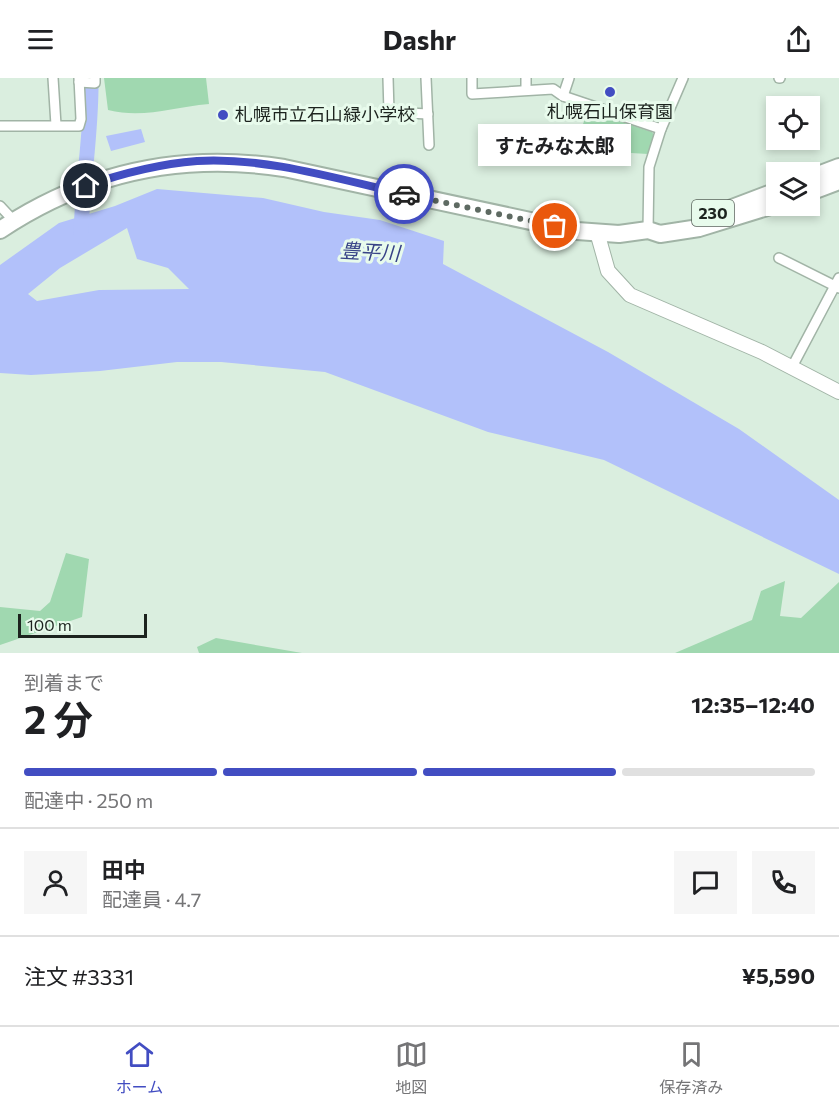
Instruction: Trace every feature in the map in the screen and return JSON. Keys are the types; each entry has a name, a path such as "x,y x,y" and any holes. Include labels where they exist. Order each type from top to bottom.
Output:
{"highway":[{"name":"230","path":"0,230 14,220 66,194 107,179 141,168 198,161 251,163 577,231 619,234 648,230 659,223 733,208 766,195"},
{"path":"820,174 839,167"},
{"path":"820,188 839,181"},
{"name":"230","path":"648,230 660,234 699,228 766,207"}],"street":[{"path":"53,78 56,125"},
{"path":"388,78 389,112 428,114"},
{"path":"426,78 429,145"},
{"path":"472,78 472,94 553,89 563,96 661,129"},
{"path":"526,78 526,90"},
{"path":"563,96 569,78"},
{"path":"648,230 649,167 661,129 683,78"},
{"path":"0,126 79,126 81,119 79,80 95,80"},
{"path":"0,206 14,220"},
{"path":"597,231 608,271 630,295 792,367 839,392"},
{"path":"779,258 838,284 792,367"}],"green space":[{"path":"104,78 206,78 209,104 146,113 108,110"},
{"path":"588,111 652,132 654,135 648,154 545,148 557,125 580,132"},
{"path":"66,553 89,559 82,617 0,645 0,607 40,611 50,602"},
{"path":"785,581 780,616 801,618 839,582 839,653 675,653 752,620 761,591"},
{"path":"216,638 302,653 199,653 197,647"}],"water":[{"path":"141,129 145,142 111,151 106,136"},
{"name":"豊平川","path":"157,189 263,198 324,212 380,220 444,241 443,264 608,352 739,429 839,500 839,574 604,460 488,432 325,372 221,362 177,362 100,371 31,375 0,373 0,265 59,223 115,206","holes":["127,228 137,259 168,268 189,289 99,290 37,301 28,294 60,268"]}],"waterway":[{"path":"81,236 91,78"}],"way so far":[{"path":"404,194 555,226"}],"place":[{"name":"札幌石山保育園","path":"610,92"},
{"name":"札幌市立石山緑小学校","path":"223,115"},
{"name":"すたみな太郎","path":"555,226"}],"route":[{"path":"86,186 141,168 198,161 251,163 284,168 404,194"}]}
